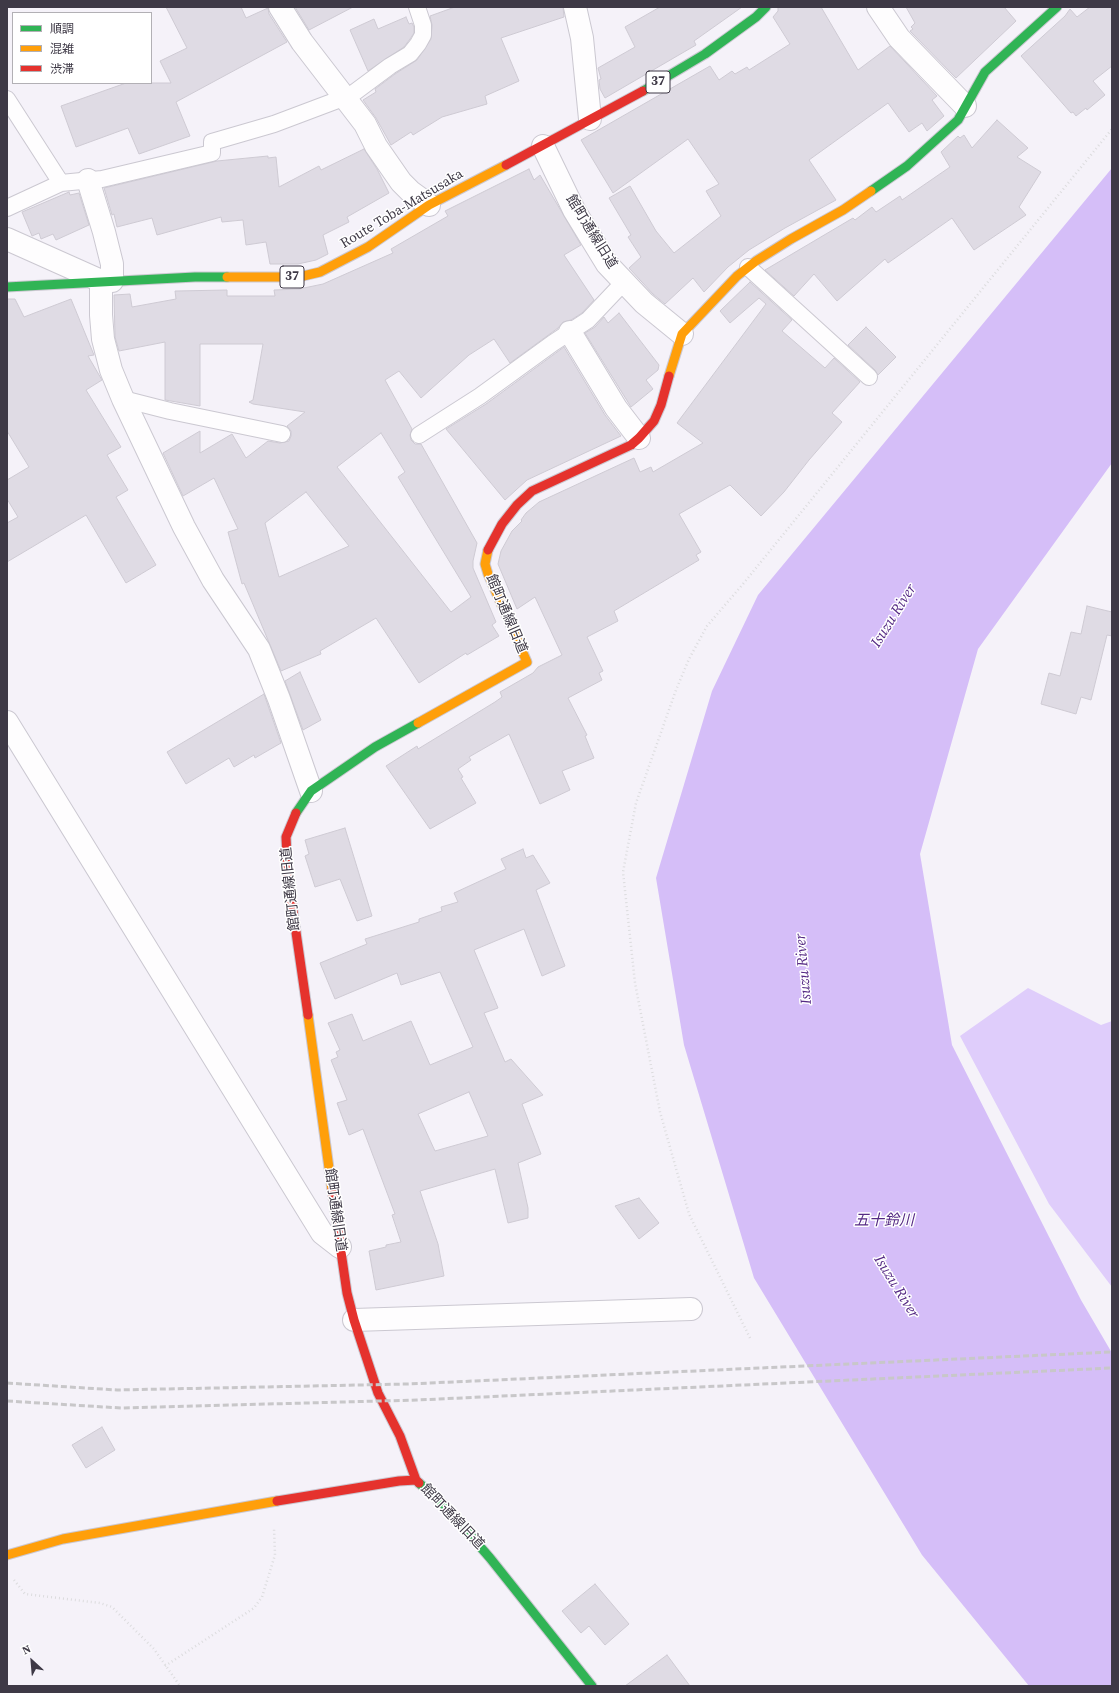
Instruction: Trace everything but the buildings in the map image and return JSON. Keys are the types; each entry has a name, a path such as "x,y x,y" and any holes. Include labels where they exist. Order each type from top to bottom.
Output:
{"street":[{"path":"280,7 302,42 364,124 376,146 401,182 429,206"},
{"path":"575,7 582,38 590,120"},
{"name":"Route Toba-Matsusaka","path":"7,287 52,286 107,281 195,277 299,277 320,272 368,247 429,206 543,146 650,87 705,54 756,17 766,7"},
{"path":"878,7 899,38 965,106"},
{"path":"682,334 737,276 791,239 843,210 907,166 958,120 985,72 1057,7"},
{"name":"館町通線旧道","path":"543,146 574,210 607,264 644,303 682,334 661,406 654,421 631,445 532,491 517,505 489,546 485,564 488,574 526,662 375,747 311,792 297,811 291,824 286,837 286,847 288,877 347,1293 354,1320 378,1393 400,1436 416,1480 443,1504 490,1558 592,1686"},
{"path":"88,180 112,264 107,281 101,315 103,339 111,370 123,399 184,526 213,580 259,649 279,699 311,792"},
{"path":"7,239 107,281"},
{"path":"570,332 616,408 639,438"},
{"path":"7,722 322,1233 340,1247"},
{"path":"354,1320 691,1309"},
{"path":"7,1555 63,1539 274,1502 400,1481 416,1480"}],"lane":[{"path":"7,208 61,183 102,179 212,153 212,142 274,124 344,98 410,54 423,35 423,25 417,7"},
{"path":"7,99 61,183"},
{"path":"748,268 869,377"},
{"path":"419,435 480,396 588,320 624,282"},
{"path":"123,399 170,411 282,434"}],"path":[{"path":"750,1338 689,1214 660,1112 635,983 623,872 636,803 676,690 689,659 707,626 744,584 1112,128"},
{"path":"165,1666 254,1608 262,1597 274,1555 274,1502"},
{"path":"12,1577 26,1594 100,1603 112,1607 154,1649 180,1686"}],"shaded area":[{"path":"1028,988 1101,1025 1112,1021 1112,1287 1049,1204 960,1036"}],"water":[{"name":"五十鈴川","path":"1112,168 1112,463 978,649 920,854 952,1045 1081,1300 1112,1353 1112,1686 1029,1686 922,1555 754,1278 684,1045 656,878 712,691 758,595"}],"railway":[{"path":"7,1383 117,1390 408,1384 1112,1352"},
{"path":"7,1401 121,1408 417,1400 1112,1368"}],"traffic: fast":[{"path":"643,91 705,54 756,17 766,7"},
{"path":"871,191 907,166 958,120 985,72 1057,7"},
{"path":"7,287 195,277 227,277"},
{"path":"296,813 311,791 375,747 418,723"},
{"path":"419,1483 443,1504 490,1558 592,1686"}],"traffic: slow":[{"path":"227,277 299,277 320,272 368,247 429,205 506,165"},
{"path":"669,376 682,334 737,276 756,261 791,239 843,210 871,191"},
{"path":"418,723 527,662 488,574 485,564 488,550"},
{"path":"308,1015 332,1190"},
{"path":"7,1555 63,1539 277,1501"}],"traffic: jam":[{"path":"506,165 643,91"},
{"path":"488,550 502,524 517,505 532,491 631,445 639,438 654,421 661,405 669,376"},
{"path":"296,813 286,837 288,877 308,1015"},
{"path":"332,1190 347,1293 354,1320 378,1393 400,1436 416,1480 419,1483"},
{"path":"277,1501 399,1481 416,1480"}],"water label":[{"name":"Isuzu River","path":"894,616"},
{"name":"Isuzu River","path":"804,969"},
{"name":"Isuzu River","path":"896,1287"}]}
